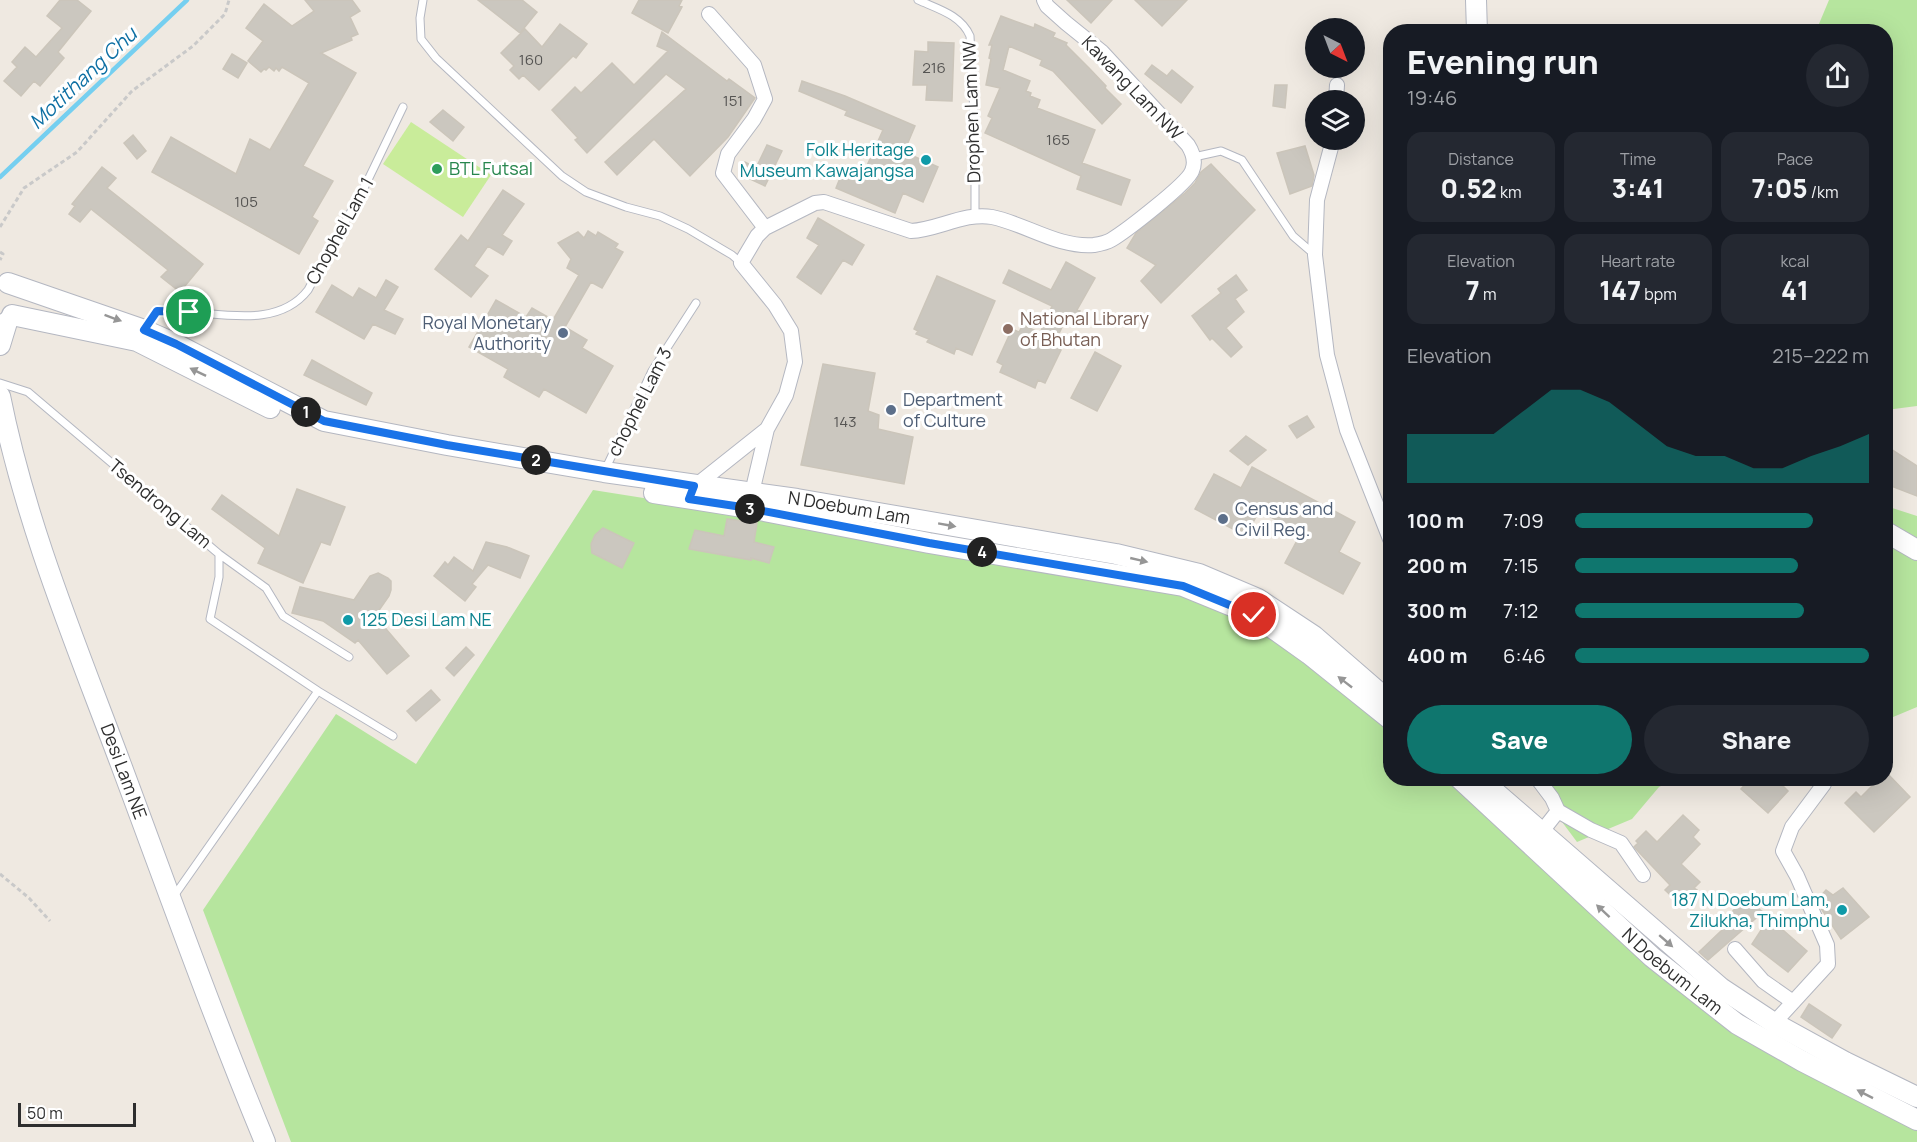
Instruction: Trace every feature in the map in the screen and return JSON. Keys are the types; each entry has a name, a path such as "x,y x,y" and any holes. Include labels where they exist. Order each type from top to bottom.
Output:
{"main road":[{"path":"1476,0 1478,24"},
{"path":"0,345 6,321 16,302 15,295 4,281"},
{"name":"N Doebum Lam","path":"4,281 144,330 176,344 324,421 604,472 692,493"},
{"name":"N Doebum Lam","path":"6,321 137,341 324,435 692,493 1116,554 1199,574 1258,599 1314,636 1383,696"},
{"name":"Desi Lam NE","path":"0,396 8,438 23,489 76,647 265,1142"},
{"name":"N Doebum Lam","path":"750,500 929,543 1183,586 1254,615 1309,654 1383,713"},
{"path":"1893,536 1917,550"},
{"name":"N Doebum Lam","path":"1469,786 1721,988 1774,1023 1845,1062 1917,1097"},
{"name":"N Doebum Lam","path":"1486,786 1652,957 1737,1024 1802,1061 1917,1120"}],"street":[{"name":"Kawang Lam NW","path":"741,262 757,236 765,228 806,207 824,202 911,231 922,231 975,217 990,217 1073,244 1086,245 1105,243 1153,208 1191,174 1194,157 1188,145 1102,52 1047,6 1044,0"},
{"path":"710,14 754,65 765,99 754,119 728,154 723,173 765,228"},
{"path":"1337,85 1337,90"},
{"path":"1330,150 1317,200 1315,255 1327,355 1344,419 1383,521"},
{"path":"741,262 775,305 791,331 795,362 786,395 767,429 750,500"},
{"path":"692,493 767,429"},
{"path":"1543,786 1558,811 1591,830 1621,843 1643,875"},
{"path":"1774,1023 1828,964 1827,945 1797,876 1783,851 1792,827 1823,786"},
{"path":"1536,839 1558,811"},
{"path":"1735,949 1763,981 1793,1002"}],"lane":[{"path":"423,0 420,39 436,58 562,176 586,192 626,207 660,216 688,229 741,262"},
{"name":"Drophen Lam NW","path":"918,0 954,16 966,27 970,36 975,134 975,217"},
{"name":"Chophel Lam 1","path":"144,330 157,311 264,315 282,310 298,301 308,290 357,202 403,107"},
{"path":"1194,157 1221,151 1242,160 1293,236 1315,255"},
{"name":"chophel Lam 3","path":"604,472 652,371 696,303"},
{"name":"Tsendrong Lam","path":"0,383 28,392 219,554 219,577 210,619 318,691"},
{"path":"219,554 266,588 284,616 349,657"},
{"path":"172,899 318,691 393,736"}],"path":[{"path":"0,227 24,188 77,152 132,91 193,46 225,14 229,0"},
{"path":"0,252 3,254 0,260"},
{"path":"0,874 29,898 50,921"}],"green space":[{"path":"1829,0 1917,0 1917,406 1893,409 1893,24 1819,24"},
{"name":"BTL Futsal","path":"411,122 491,175 463,217 383,164"},
{"path":"593,490 1167,581 1221,599 1383,714 1383,786 1467,786 1693,993 1917,1122 1917,1142 291,1142 203,910 336,714 416,764"},
{"path":"1893,508 1917,516 1917,707 1893,717"},
{"path":"1535,786 1661,786 1632,819 1577,842"}],"building":[{"path":"60,0 77,0 91,11 58,52 64,58 40,86 34,81 21,96 4,81 17,67 12,62 25,47 36,57 62,28 47,16"},
{"path":"305,0 352,0 360,11 350,17 358,34 351,37 352,40 321,53 356,73 303,166 333,181 312,217 318,221 299,254 152,172 171,137 236,174 250,139 270,150 309,83 282,67 279,71 276,68 274,71 269,67 261,72 248,61 263,41 246,28 264,4 292,26 314,11"},
{"path":"478,0 522,0 537,12 520,33"},
{"path":"639,0 682,0 679,6 682,7 668,33 632,13"},
{"path":"1067,0 1112,0 1091,23"},
{"path":"1135,0 1187,0 1162,26"},
{"path":"1001,16 1034,28 1035,24 1055,33 1053,37 1067,43 1066,45 1121,104 1102,124 1053,71 1040,65 1042,60 1009,46 1003,70 1030,81 1026,91 1031,93 1030,96 1040,100 1037,108 1095,130 1082,163 1130,180 1121,205 1077,189 1081,176 985,133 992,118 988,116 1000,88 986,85 991,59 989,58 992,45 989,45"},
{"path":"560,24 587,44 576,58 573,56 539,90 523,75 519,79 510,70 514,66 501,53 525,29 542,47"},
{"path":"662,32 727,81 729,79 755,98 728,137 690,176 654,139 617,175 605,162 686,89 666,74 587,153 575,140 578,138 552,110 575,87 581,93 612,63 634,85 668,51 657,46"},
{"path":"928,42 954,43 952,101 926,100 927,85 913,85 915,51 928,52"},
{"path":"232,54 247,63 238,78 223,69"},
{"path":"1152,65 1167,76 1172,70 1193,87 1181,103 1145,74"},
{"path":"802,81 845,96 915,126 904,152 938,167 923,202 903,193 895,213 836,188 842,173 860,181 883,130 845,115 847,111 799,91"},
{"path":"1275,85 1287,85 1285,108 1273,106"},
{"path":"443,110 464,127 453,141 430,122"},
{"path":"133,135 146,151 137,159 124,143"},
{"path":"767,145 782,151 765,186 739,174 745,162 756,168"},
{"path":"1305,146 1314,175 1312,186 1290,194 1277,153"},
{"path":"1211,164 1255,210 1161,303 1141,281 1156,265 1127,248 1136,233 1185,193 1195,183 1201,172"},
{"path":"102,167 116,178 107,188 203,264 180,292 161,277 168,270 91,209 80,222 69,214 75,206 72,204"},
{"path":"503,190 524,204 502,235 512,241 503,255 488,246 474,266 488,276 471,297 435,269 461,235 468,241"},
{"path":"818,218 864,245 852,265 843,260 821,294 797,277 819,245 807,238"},
{"path":"588,231 596,236 598,232 618,244 615,248 623,252 602,288 591,282 565,327 587,340 582,348 613,366 586,413 544,389 539,397 504,377 508,369 469,347 496,300 526,317 532,308 553,320 579,275 567,268 571,259 558,243 578,232 584,238"},
{"path":"1066,262 1095,278 1077,310 1080,311 1074,323 1066,319 1053,346 1061,350 1045,383 1038,380 1035,388 1000,372 1003,365 997,362 1012,329 1019,332 1023,325 1040,333 1052,306 1003,283 1009,270 1051,290"},
{"path":"1236,275 1247,290 1235,299 1244,312 1226,328 1242,347 1231,357 1212,338 1210,340 1192,316 1221,293 1218,289"},
{"path":"937,276 995,301 972,355 956,348 954,354 927,342 929,339 916,334 918,331 914,329"},
{"path":"386,280 398,287 384,310 403,319 395,334 373,324 364,339 316,312 332,285 353,298 359,288 376,298"},
{"path":"1095,352 1121,366 1097,411 1071,398"},
{"path":"312,360 372,393 366,405 304,375"},
{"path":"823,364 875,373 868,411 879,415 878,429 913,437 904,484 801,465"},
{"path":"1307,416 1314,427 1297,438 1289,426"},
{"path":"1246,436 1266,450 1248,465 1230,451"},
{"path":"1893,451 1917,466 1917,496 1893,487"},
{"path":"1252,467 1355,522 1339,552 1360,563 1343,594 1285,563 1301,533 1259,511 1246,536 1195,509 1214,474 1241,488"},
{"path":"297,489 345,507 330,545 321,542 303,583 258,563 265,548 212,509 222,495 279,536"},
{"path":"727,519 757,523 754,542 774,547 769,563 751,558 751,560 689,549 695,530 724,536"},
{"path":"603,528 634,543 622,568 592,553 591,544 595,535"},
{"path":"486,542 529,556 520,578 488,565 472,584 476,587 465,601 434,576 445,562 448,565 454,557 473,571"},
{"name":"125 Desi Lam NE","path":"378,573 391,581 391,590 375,616 409,656 387,674 358,640 355,643 323,621 292,613 300,587 354,600 370,576"},
{"path":"466,647 474,655 454,676 446,668"},
{"path":"431,690 440,700 416,721 407,711"},
{"path":"1893,779 1910,797 1874,832 1845,803 1856,792 1861,797 1872,786 1893,786"},
{"path":"1744,786 1783,786 1788,791 1768,813 1741,789"},
{"path":"1683,815 1699,830 1693,837 1700,844 1681,864 1700,882 1694,888 1697,890 1682,906 1665,890 1670,885 1634,847 1638,843 1636,841 1646,831 1657,842"},
{"name":"187 N Doebum Lam, Zilukha, Thimphu","path":"1843,888 1869,917 1841,939 1817,900 1826,890 1833,895"},
{"path":"1745,898 1763,912 1708,960 1699,952 1722,930 1718,927"},
{"path":"1769,918 1807,951 1788,972 1752,944"},
{"path":"1809,1004 1841,1025 1832,1038 1801,1017"}],"waterway":[{"name":"Motithang Chu","path":"0,177 187,0"}],"place":[{"name":"Folk Heritage Museum Kawajangsa","path":"926,160"},
{"name":"BTL Futsal","path":"437,169"},
{"name":"National Library of Bhutan","path":"1008,329"},
{"name":"Royal Monetary Authority","path":"563,333"},
{"name":"Department of Culture","path":"891,410"},
{"name":"Census and Civil Reg.","path":"1223,519"},
{"name":"125 Desi Lam NE","path":"348,620"},
{"name":"187 N Doebum Lam, Zilukha, Thimphu","path":"1842,910"}],"route":[{"path":"189,312 157,311 144,330 176,344 324,421 447,445 694,486 689,499 1183,586 1254,615"}]}
